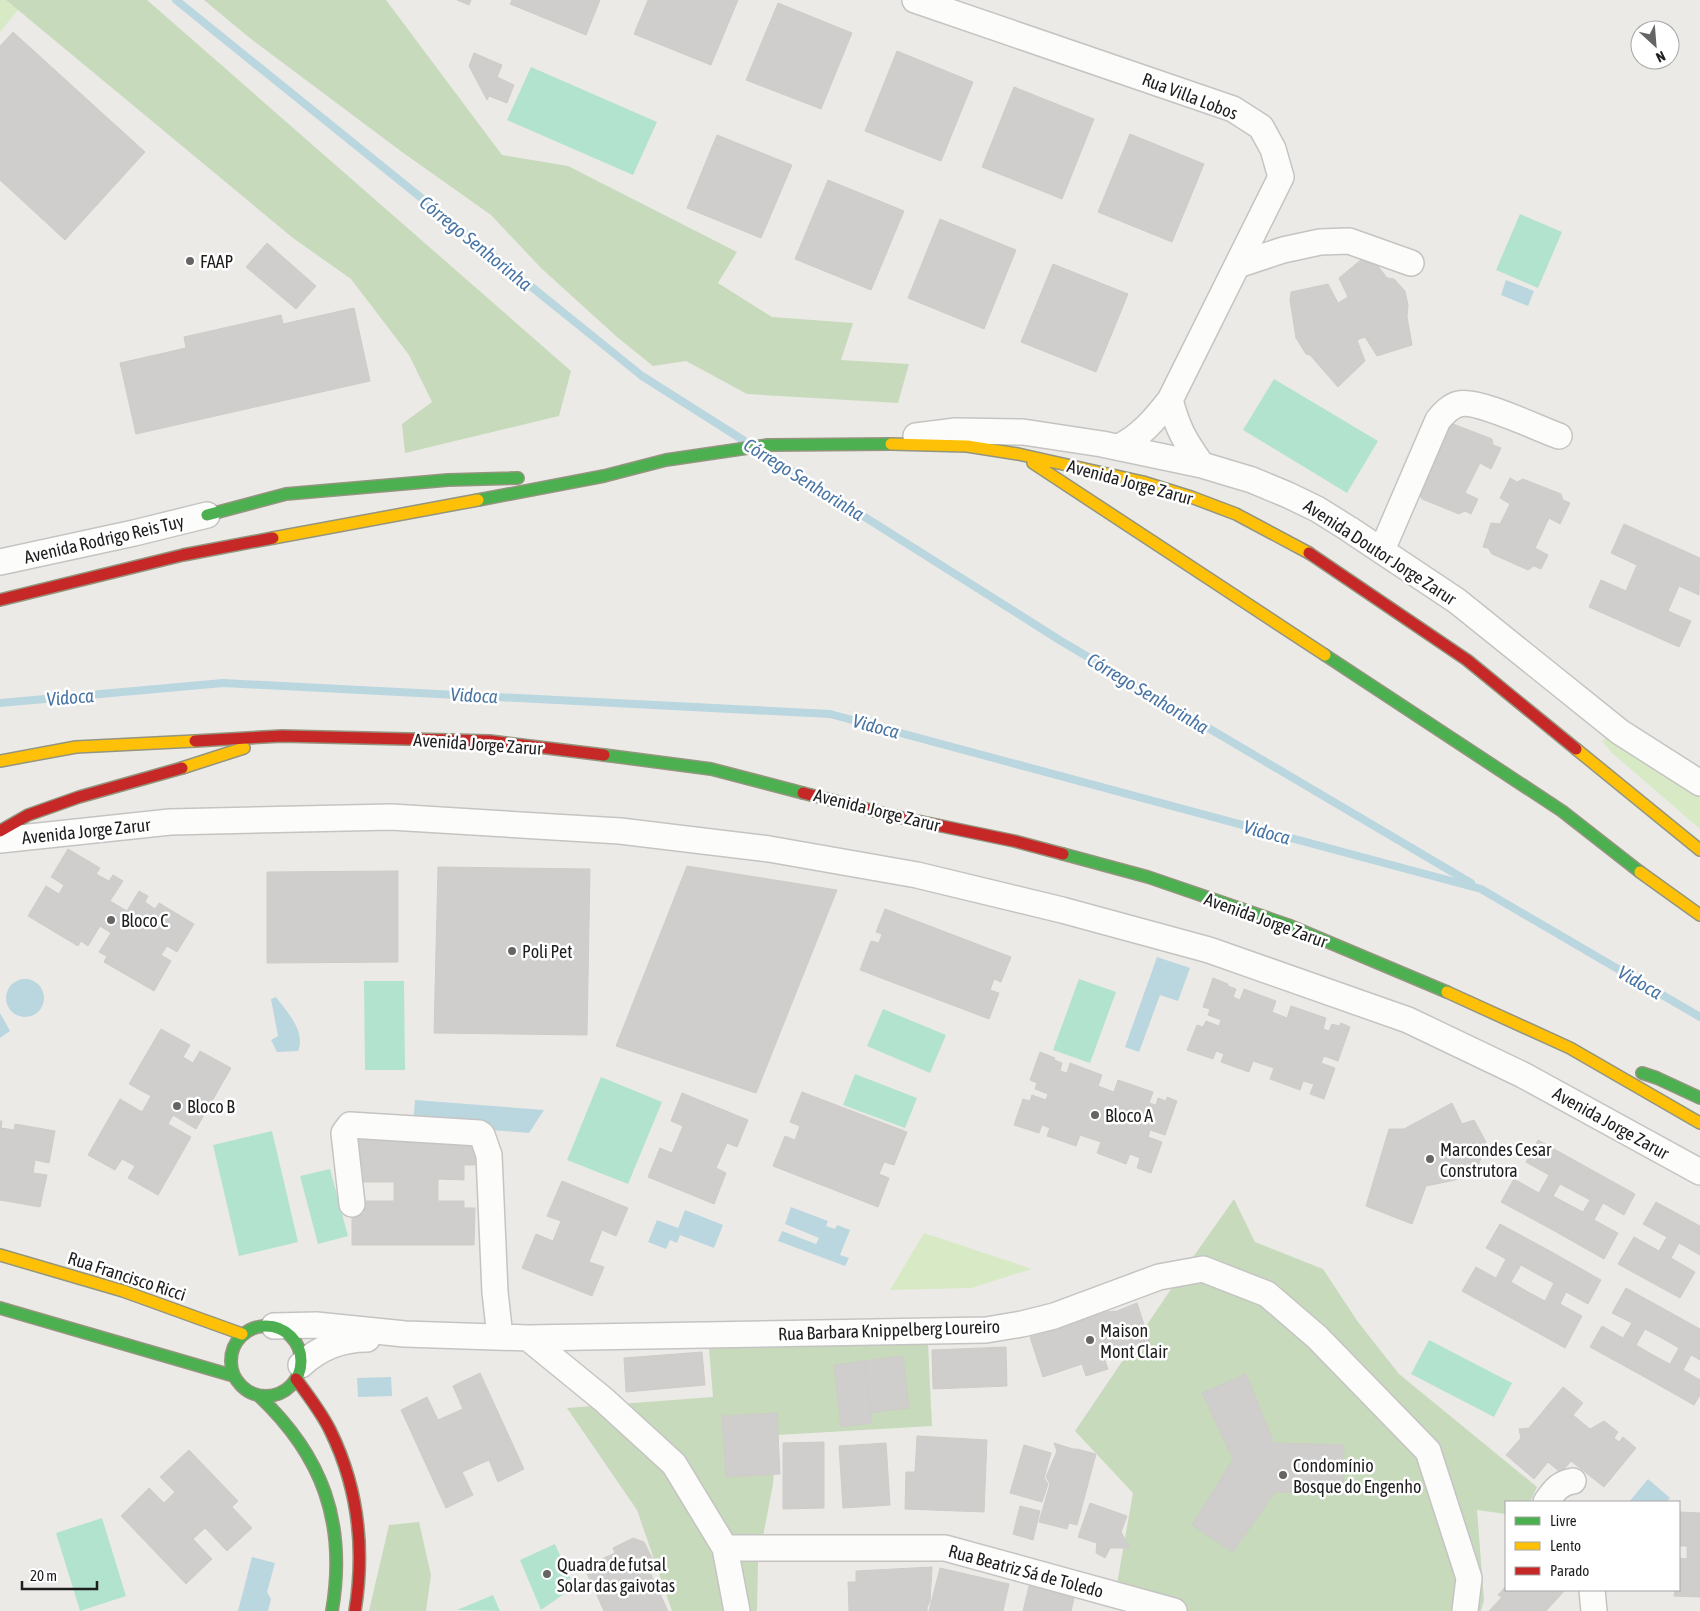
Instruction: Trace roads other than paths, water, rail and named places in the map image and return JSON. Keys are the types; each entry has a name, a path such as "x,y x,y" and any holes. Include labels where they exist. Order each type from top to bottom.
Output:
{"main road":[{"name":"Avenida Jorge Zarur","path":"0,600 183,554 604,476 666,460 768,445 881,444 967,446 1018,454 1143,482 1191,497 1236,514 1316,557 1467,660 1700,850"},
{"name":"Avenida Jorge Zarur","path":"1018,454 1562,811 1655,883 1700,915"},
{"path":"207,515 286,494 448,480 604,476"},
{"name":"Avenida Jorge Zarur","path":"0,761 76,747 282,736 490,740 711,769 898,817 1014,841 1148,878 1288,925 1474,1003 1570,1048 1700,1123"},
{"path":"0,831 28,815 79,797 163,774 282,736"},
{"path":"1570,1048 1657,1078 1700,1098"},
{"name":"Rua Francisco Ricci","path":"0,1255 123,1291 242,1334"},
{"path":"0,1308 234,1376"},
{"path":"257,1326 274,1326 290,1334 300,1348 299,1372 292,1385 282,1392 270,1396 248,1392 234,1376 231,1365 231,1354 235,1343 242,1334 257,1326"},
{"path":"299,1372 329,1429 351,1485 360,1545 360,1575 355,1611"},
{"path":"258,1395 279,1414 296,1436 311,1459 323,1484 331,1511 337,1556 337,1580 332,1611"}],"street":[{"name":"Rua Villa Lobos","path":"915,0 1233,109 1261,127 1273,149 1281,177 1170,400 1152,423 1130,441 1119,447"},
{"path":"1238,265 1282,250 1320,242 1349,241 1411,263"},
{"path":"1170,400 1176,424 1182,436 1202,464"},
{"path":"1382,550 1438,420 1447,410 1460,403 1478,405 1558,436"},
{"name":"Avenida Doutor Jorge Zarur","path":"881,444 918,435 956,431 1023,432 1119,447 1202,464 1252,480 1317,509 1382,550 1457,601 1620,732 1700,783"},
{"name":"Avenida Rodrigo Reis Tuy","path":"0,562 207,515"},
{"name":"Avenida Jorge Zarur","path":"0,840 170,822 391,817 620,831 769,848 917,875 1062,910 1208,950 1408,1020 1523,1075 1700,1172"},
{"path":"352,1204 344,1133 350,1125 479,1133 482,1135 489,1155 495,1292 500,1337"},
{"name":"Rua Barbara Knippelberg Loureiro","path":"274,1326 316,1325 405,1334 528,1338 986,1330 1054,1316 1159,1277 1203,1269 1267,1294 1317,1337 1428,1451 1469,1578 1465,1611"},
{"name":"Rua Barbara Knippelberg Loureiro","path":"299,1372 310,1356 340,1342 380,1339 405,1334"},
{"path":"528,1338 604,1400 674,1464 725,1548 737,1611"},
{"path":"1547,1501 1564,1482 1573,1481"},
{"name":"Rua Beatriz Sá de Toledo","path":"725,1548 945,1548 1174,1611"},
{"path":"1592,1591 1594,1611"}],"water":[{"path":"1506,280 1534,291 1528,306 1501,295"},
{"path":"1157,957 1190,968 1178,1001 1160,995 1139,1052 1125,1047"},
{"path":"25,979 38,985 44,998 38,1011 25,1017 12,1011 6,998 12,985"},
{"path":"276,997 290,1015 297,1029 300,1044 298,1051 277,1052 271,1040 278,1036 271,999"},
{"path":"0,1013 10,1031 0,1038"},
{"path":"415,1100 544,1110 529,1133 413,1124"},
{"path":"791,1207 828,1221 826,1226 835,1229 837,1225 850,1230 840,1255 849,1258 845,1266 778,1241 782,1231 816,1244 819,1238 785,1224"},
{"path":"685,1210 723,1225 714,1248 680,1235 677,1243 670,1240 666,1249 648,1242 657,1220 678,1228"},
{"path":"391,1377 392,1396 358,1397 357,1378"},
{"path":"1648,1479 1670,1498 1667,1501 1630,1501"},
{"path":"252,1557 275,1563 267,1592 271,1599 268,1611 238,1611"}],"waterway":[{"name":"Córrego Senhorinha","path":"176,0 642,376 743,440"},
{"name":"Córrego Senhorinha","path":"765,454 1061,641 1471,883"},
{"name":"Vidoca","path":"0,703 223,683 830,714 1481,889 1700,1017"}],"place":[{"name":"FAAP","path":"190,261"},
{"name":"Bloco C","path":"111,920"},
{"name":"Poli Pet","path":"512,951"},
{"name":"Bloco B","path":"177,1106"},
{"name":"Bloco A","path":"1095,1115"},
{"name":"Marcondes Cesar Construtora","path":"1430,1159"},
{"name":"Maison Mont Clair","path":"1090,1340"},
{"name":"Condomínio Bosque do Engenho","path":"1283,1475"},
{"name":"Quadra de futsal Solar das gaivotas","path":"547,1574"}]}
